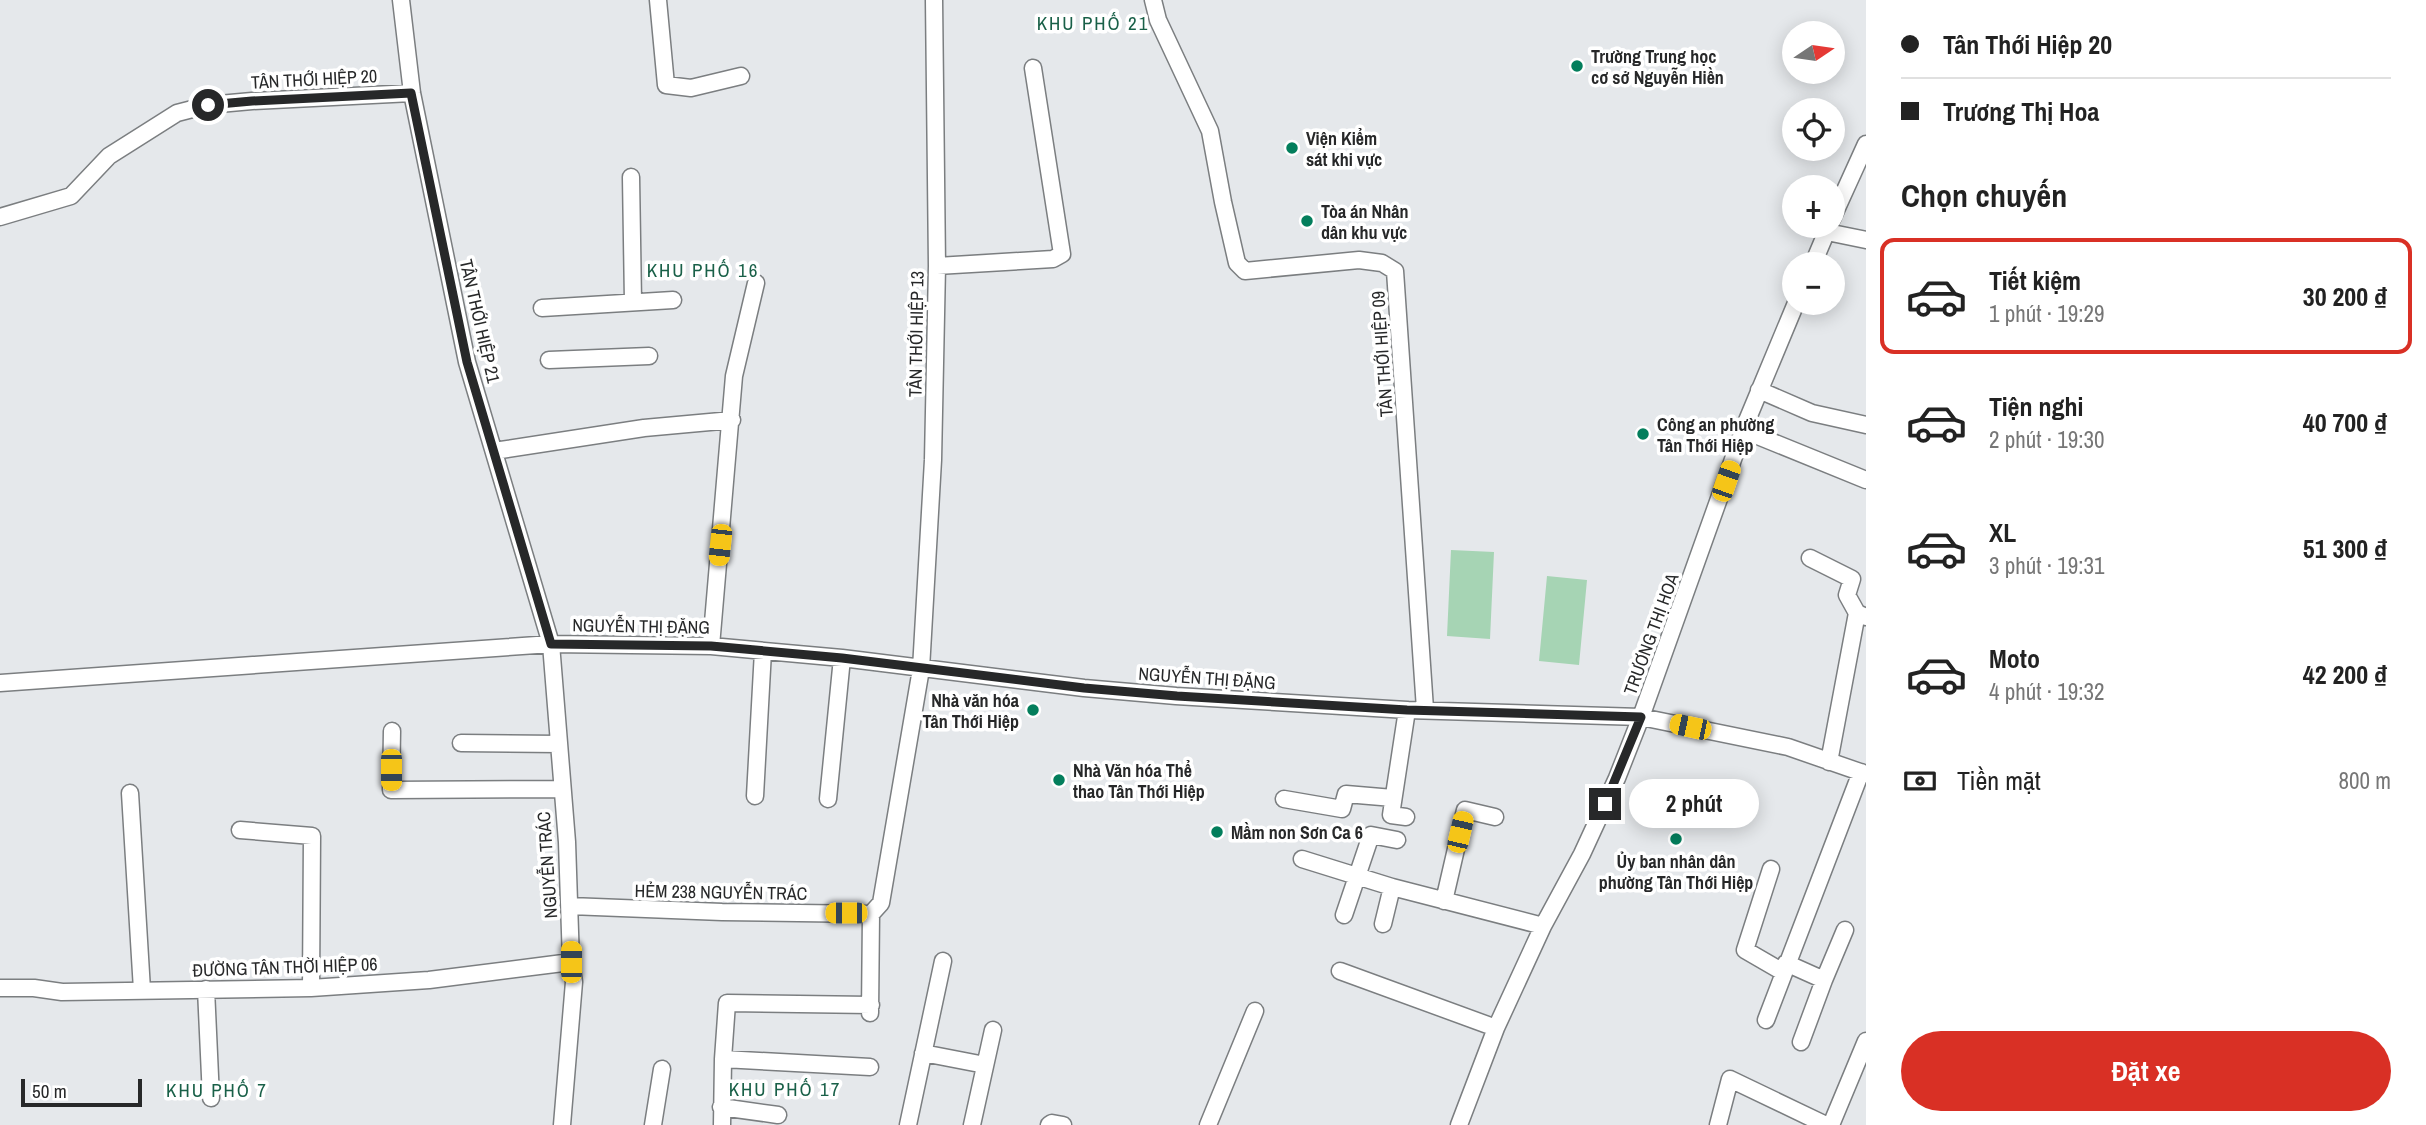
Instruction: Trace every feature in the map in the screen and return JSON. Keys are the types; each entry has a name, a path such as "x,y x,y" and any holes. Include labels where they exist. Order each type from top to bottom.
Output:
{"street":[{"name":"TÂN THỚI HIỆP 21","path":"401,0 411,93 467,362 551,644"},
{"path":"658,0 666,85 691,88 741,76"},
{"name":"TÂN THỚI HIỆP 13","path":"921,669 933,460 937,266 934,0"},
{"name":"TÂN THỚI HIỆP 09","path":"1153,0 1158,20 1210,131 1237,262 1245,271 1359,260 1382,263 1395,271 1425,709"},
{"path":"937,266 1053,259 1062,254 1033,68"},
{"name":"TÂN THỚI HIỆP 20","path":"0,217 71,196 109,156 177,113 208,105 252,101 411,93"},
{"path":"1845,190 1866,145"},
{"path":"631,177 633,302"},
{"path":"1845,231 1866,240"},
{"path":"711,646 734,376 756,284"},
{"path":"542,308 673,300"},
{"name":"TRƯƠNG THỊ HOA","path":"1459,1125 1496,1028 1543,926 1582,854 1641,717 1743,430 1791,315"},
{"path":"550,360 649,356"},
{"path":"1759,390 1812,413 1866,425"},
{"path":"494,451 644,428 732,420"},
{"path":"1743,430 1866,480"},
{"path":"1811,558 1852,579 1847,595 1861,615 1829,762"},
{"name":"NGUYỄN THỊ ĐẶNG","path":"0,683 551,644 711,646 842,658 1110,690 1407,710 1641,717 1787,747 1863,773"},
{"name":"NGUYỄN TRÁC","path":"551,644 574,982 562,1125"},
{"path":"755,796 763,651"},
{"path":"828,799 842,658"},
{"path":"722,1125 727,1003 870,1010 871,914 881,903 921,669"},
{"path":"1406,817 1391,815 1407,710"},
{"path":"392,731 391,790 561,789"},
{"path":"461,743 559,744"},
{"path":"1766,1020 1863,773"},
{"path":"130,793 142,990"},
{"path":"1284,799 1342,809 1346,794 1393,798"},
{"path":"1444,901 1465,810 1495,817"},
{"path":"240,830 312,836 311,988"},
{"path":"1344,915 1371,835 1397,840"},
{"path":"1302,859 1392,887 1543,926"},
{"path":"1771,869 1745,950 1824,981"},
{"path":"1383,924 1392,887"},
{"name":"HẺM 238 NGUYỄN TRÁC","path":"570,906 871,914"},
{"path":"1801,1042 1845,930"},
{"path":"908,1125 943,961"},
{"name":"ĐƯỜNG TÂN THỜI HIỆP 06","path":"0,988 62,992 311,988 429,980 571,962"},
{"path":"1340,971 1496,1028"},
{"path":"206,989 211,1098"},
{"path":"1208,1125 1255,1011"},
{"path":"972,1125 993,1030"},
{"path":"1718,1125 1730,1079 1829,1125 1866,1041"},
{"path":"923,1053 985,1065"},
{"path":"723,1059 870,1067"},
{"path":"653,1125 662,1069"},
{"path":"721,1107 778,1115"},
{"path":"1049,1125 1063,1125"}],"green space":[{"path":"1451,550 1494,552 1490,639 1447,636"},
{"path":"1547,576 1587,580 1579,665 1539,661"}],"place":[{"name":"Trường Trung học cơ sở Nguyễn Hiền","path":"1577,66"},
{"name":"Viện Kiểm sát khi vực","path":"1292,148"},
{"name":"Tòa án Nhân dân khu vực","path":"1307,221"},
{"name":"Công an phường Tân Thới Hiệp","path":"1643,434"},
{"name":"Nhà văn hóa Tân Thới Hiệp","path":"1033,710"},
{"name":"Nhà Văn hóa Thể thao Tân Thới Hiệp","path":"1059,780"},
{"name":"Mầm non Sơn Ca 6","path":"1217,832"},
{"name":"Ủy ban nhân dân phường Tân Thới Hiệp","path":"1676,839"}],"district":[{"name":"KHU PHỐ 21","path":"1093,23"},
{"name":"KHU PHỐ 16","path":"703,270"},
{"name":"KHU PHỐ 17","path":"785,1089"},
{"name":"KHU PHỐ 7","path":"217,1090"}],"route":[{"path":"208,105 411,93 467,362 551,644 711,646 1177,696 1407,710 1641,717 1605,804"}]}
